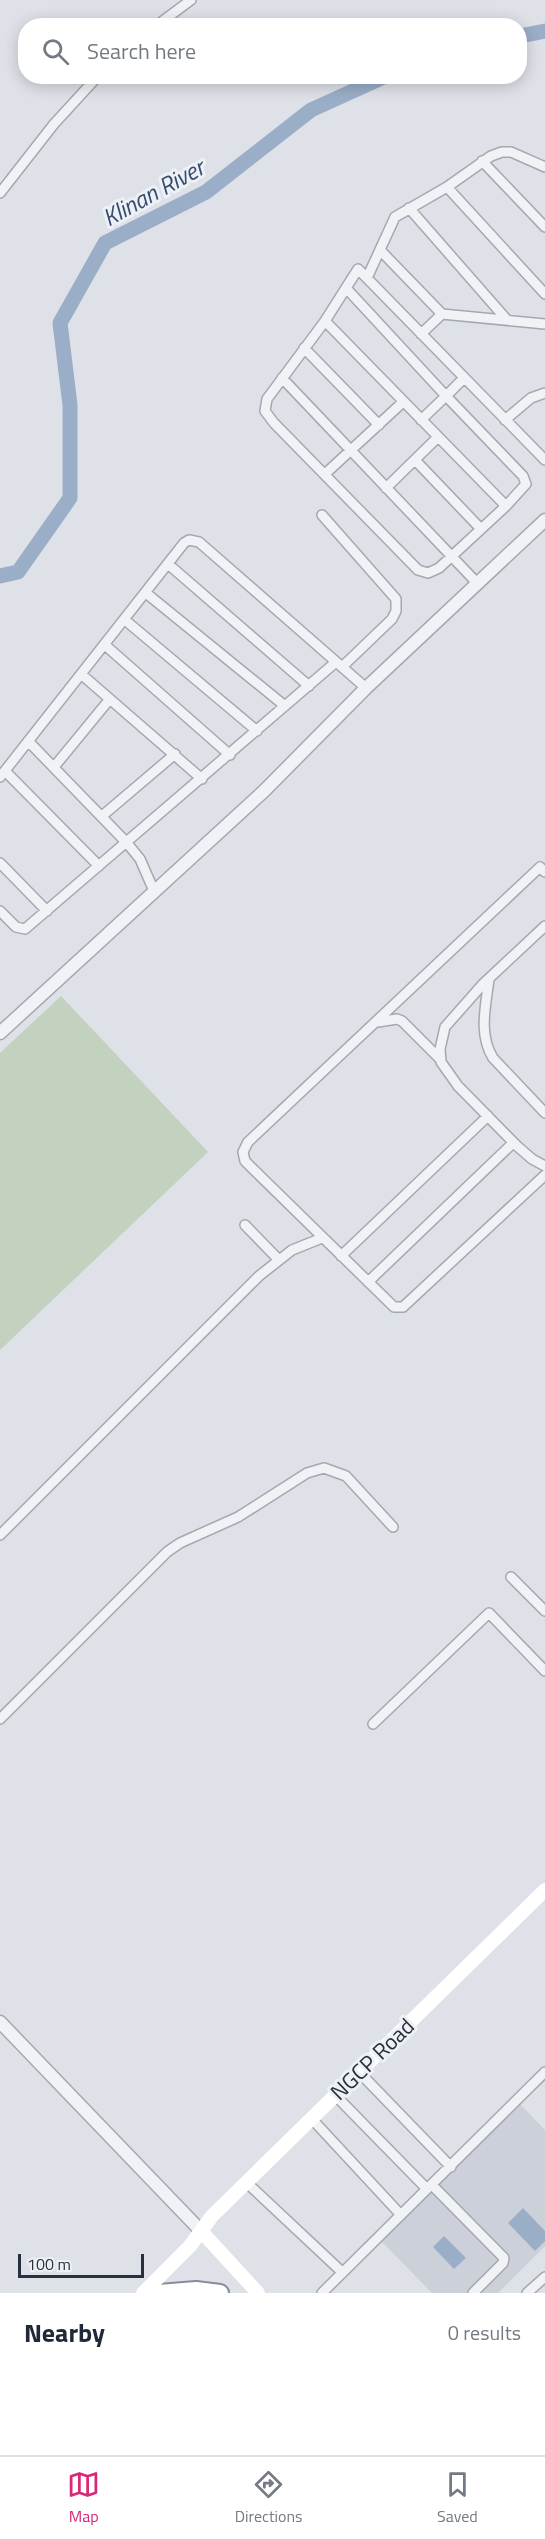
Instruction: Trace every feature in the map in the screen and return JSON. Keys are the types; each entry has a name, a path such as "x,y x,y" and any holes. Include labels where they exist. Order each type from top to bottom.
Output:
{"highway":[{"path":"159,2293 196,2290 220,2293"}],"main road":[{"name":"NGCP Road","path":"143,2293 190,2246 212,2216 545,1890"},
{"path":"201,2231 258,2293"}],"street":[{"path":"167,18 191,0"},
{"path":"0,193 54,124 91,84"},
{"path":"366,278 392,222 400,212 447,187 482,161 496,153 511,153 545,167"},
{"path":"482,161 545,227"},
{"path":"447,187 545,294"},
{"path":"409,208 507,320"},
{"path":"380,250 442,314 545,324"},
{"path":"346,288 523,476 526,484 506,506 434,571 423,573 418,570 274,423 265,411 267,399 325,321 358,269 545,460"},
{"path":"421,334 442,314"},
{"path":"325,321 506,506"},
{"path":"304,348 379,424"},
{"path":"282,378 478,584"},
{"path":"421,420 464,378"},
{"path":"505,420 531,398 545,393"},
{"path":"325,474 403,402"},
{"path":"386,488 438,437"},
{"path":"415,460 481,529"},
{"path":"0,911 21,930 25,929 285,706 339,665 392,619 396,611 396,599 322,515"},
{"path":"0,1033 264,791 366,688 545,520"},
{"path":"99,866 2,774 184,543 189,540 199,542 366,688"},
{"path":"168,564 309,686"},
{"path":"146,593 285,706"},
{"path":"125,620 257,731"},
{"path":"105,645 230,755"},
{"path":"81,675 202,779"},
{"path":"54,767 109,700"},
{"path":"28,741 127,843 140,859 154,891"},
{"path":"102,816 175,754"},
{"path":"0,863 46,911"},
{"path":"543,867 249,1142 243,1152 245,1161 394,1307 403,1307 545,1175"},
{"path":"440,1059 445,1027 489,979 545,926"},
{"path":"489,979 484,1028 487,1048 545,1113"},
{"path":"378,1022 397,1019 402,1021 440,1059 452,1078 513,1143 532,1160 545,1166"},
{"path":"341,1256 488,1116"},
{"path":"368,1282 513,1143"},
{"path":"245,1225 278,1259"},
{"path":"0,1534 278,1259 307,1242 322,1238"},
{"path":"0,1719 167,1552 180,1542 256,1508 307,1473 324,1468 346,1476 393,1527"},
{"path":"511,1577 545,1611"},
{"path":"373,1724 489,1613 545,1671"},
{"path":"0,2022 201,2231"},
{"path":"358,2072 451,2167"},
{"path":"322,2293 545,2072"},
{"path":"335,2095 504,2258 503,2263 472,2293"},
{"path":"311,2118 401,2215"},
{"path":"246,2182 342,2272"},
{"path":"527,2293 543,2280"}],"shaded area":[{"path":"520,2104 545,2130 545,2246 498,2293 432,2293 380,2240"}],"green space":[{"path":"61,996 208,1152 0,1350 0,1053"}],"water":[{"path":"523,2208 545,2231 545,2241 535,2251 508,2223"},
{"path":"444,2236 466,2258 454,2269 433,2247"}],"waterway":[{"name":"Klinan River","path":"527,35 545,31"},
{"name":"Klinan River","path":"0,576 18,572 70,498 70,405 60,323 105,243 206,192 311,110 368,84"}]}
